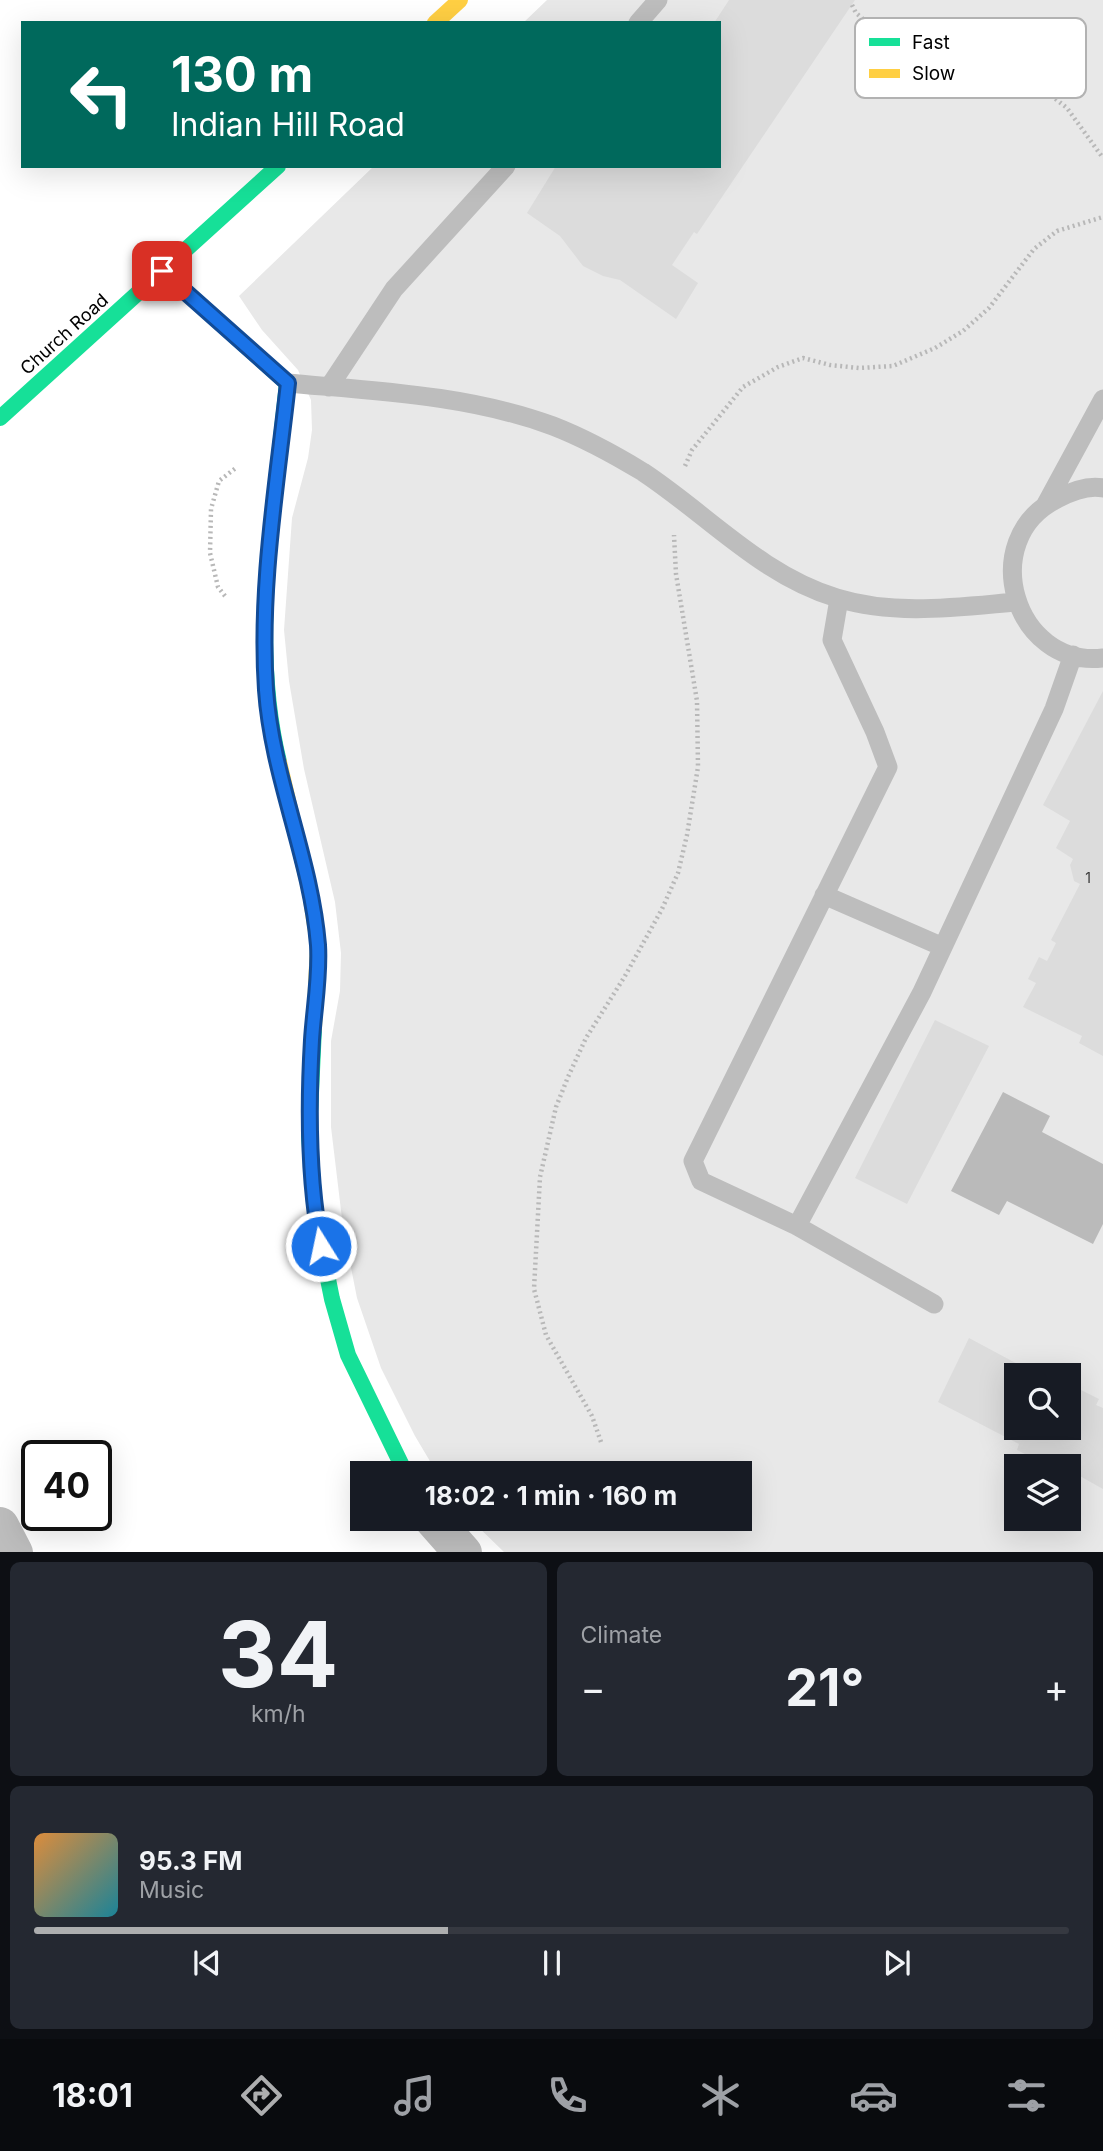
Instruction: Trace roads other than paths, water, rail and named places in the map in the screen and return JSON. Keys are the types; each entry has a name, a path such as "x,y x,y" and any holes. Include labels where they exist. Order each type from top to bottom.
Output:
{"street":[{"path":"437,21 460,0"},
{"name":"Church Road","path":"0,418 276,168"},
{"path":"162,271 288,383 267,583 266,692 275,747 310,893 318,945 309,1136 316,1220 332,1299 348,1355 400,1461"},
{"path":"0,1526 14,1552"},
{"path":"444,1531 463,1552"}],"lane":[{"path":"640,21 658,0"},
{"path":"328,387 394,289 504,168"},
{"path":"288,383 432,397 496,409 554,426 644,473 789,580 839,599 891,608 941,608 1016,602"},
{"path":"1103,399 1046,504 1027,523 1015,548 1011,575 1016,602 1029,625 1039,635 1049,644 1073,656 1103,658"},
{"path":"1046,504 1070,492 1103,488"},
{"path":"839,599 832,640 875,732 888,767 693,1161 701,1181 797,1226 934,1304"},
{"path":"797,1226 922,992 1054,709 1073,656"},
{"path":"824,895 943,947"}]}
